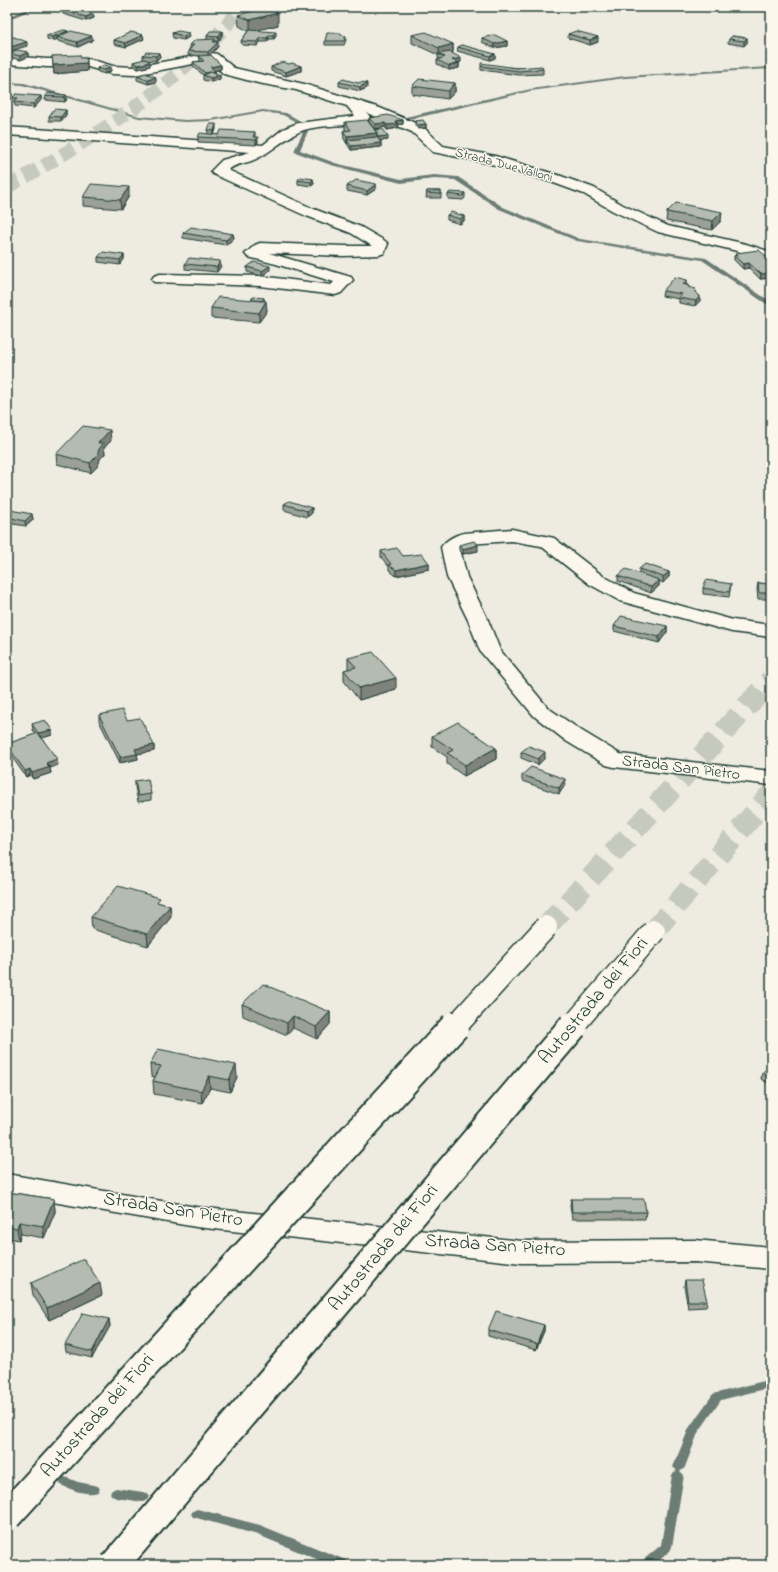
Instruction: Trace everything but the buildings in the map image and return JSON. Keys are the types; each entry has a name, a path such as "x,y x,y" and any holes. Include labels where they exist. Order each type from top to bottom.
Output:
{"main road":[{"name":"Strada Due Valloni","path":"7,60 47,63 89,63 112,70 134,71 212,57 229,71 258,79 299,87 375,111 417,129 438,149 490,159 549,176 589,191 618,208 663,229 741,247 766,255 771,260"},
{"path":"160,279 260,281 335,290 345,280 280,260 254,254 260,248 343,251 379,250 380,244 356,230 309,212 218,170 227,163 250,157 267,148 288,132 303,126 361,119 363,117 351,103"},
{"path":"7,131 267,148"},
{"name":"Strada San Pietro","path":"771,631 732,626 627,597 596,580 547,542 512,535 464,539 450,547 457,577 478,620 490,651 541,712 574,736 614,760 771,778"},
{"name":"Autostrada dei Fiori","path":"7,1516 546,927"},
{"name":"Autostrada dei Fiori","path":"114,1565 654,931"},
{"name":"Strada San Pietro","path":"7,1184 196,1217 522,1252 695,1252 771,1258"}],"waterway":[{"path":"7,19 36,7"},
{"path":"403,118 416,117 531,90 625,77 771,68"},
{"path":"7,83 22,84 139,117 185,121 211,120 263,111 284,114 302,123"},
{"path":"306,131 297,151 333,164 401,181 434,177 456,178 501,208 579,240 704,259 771,305"},
{"path":"679,1467 693,1431 717,1397 764,1385 771,1385"},
{"path":"646,1565 666,1547 678,1475"},
{"path":"65,1482 77,1487 94,1489"},
{"path":"116,1493 143,1497"},
{"path":"197,1514 260,1530 344,1565"}],"tunnel":[{"path":"7,187 80,144 149,97 199,54 242,7"},
{"path":"546,927 771,680"},
{"path":"654,931 771,794"}]}
